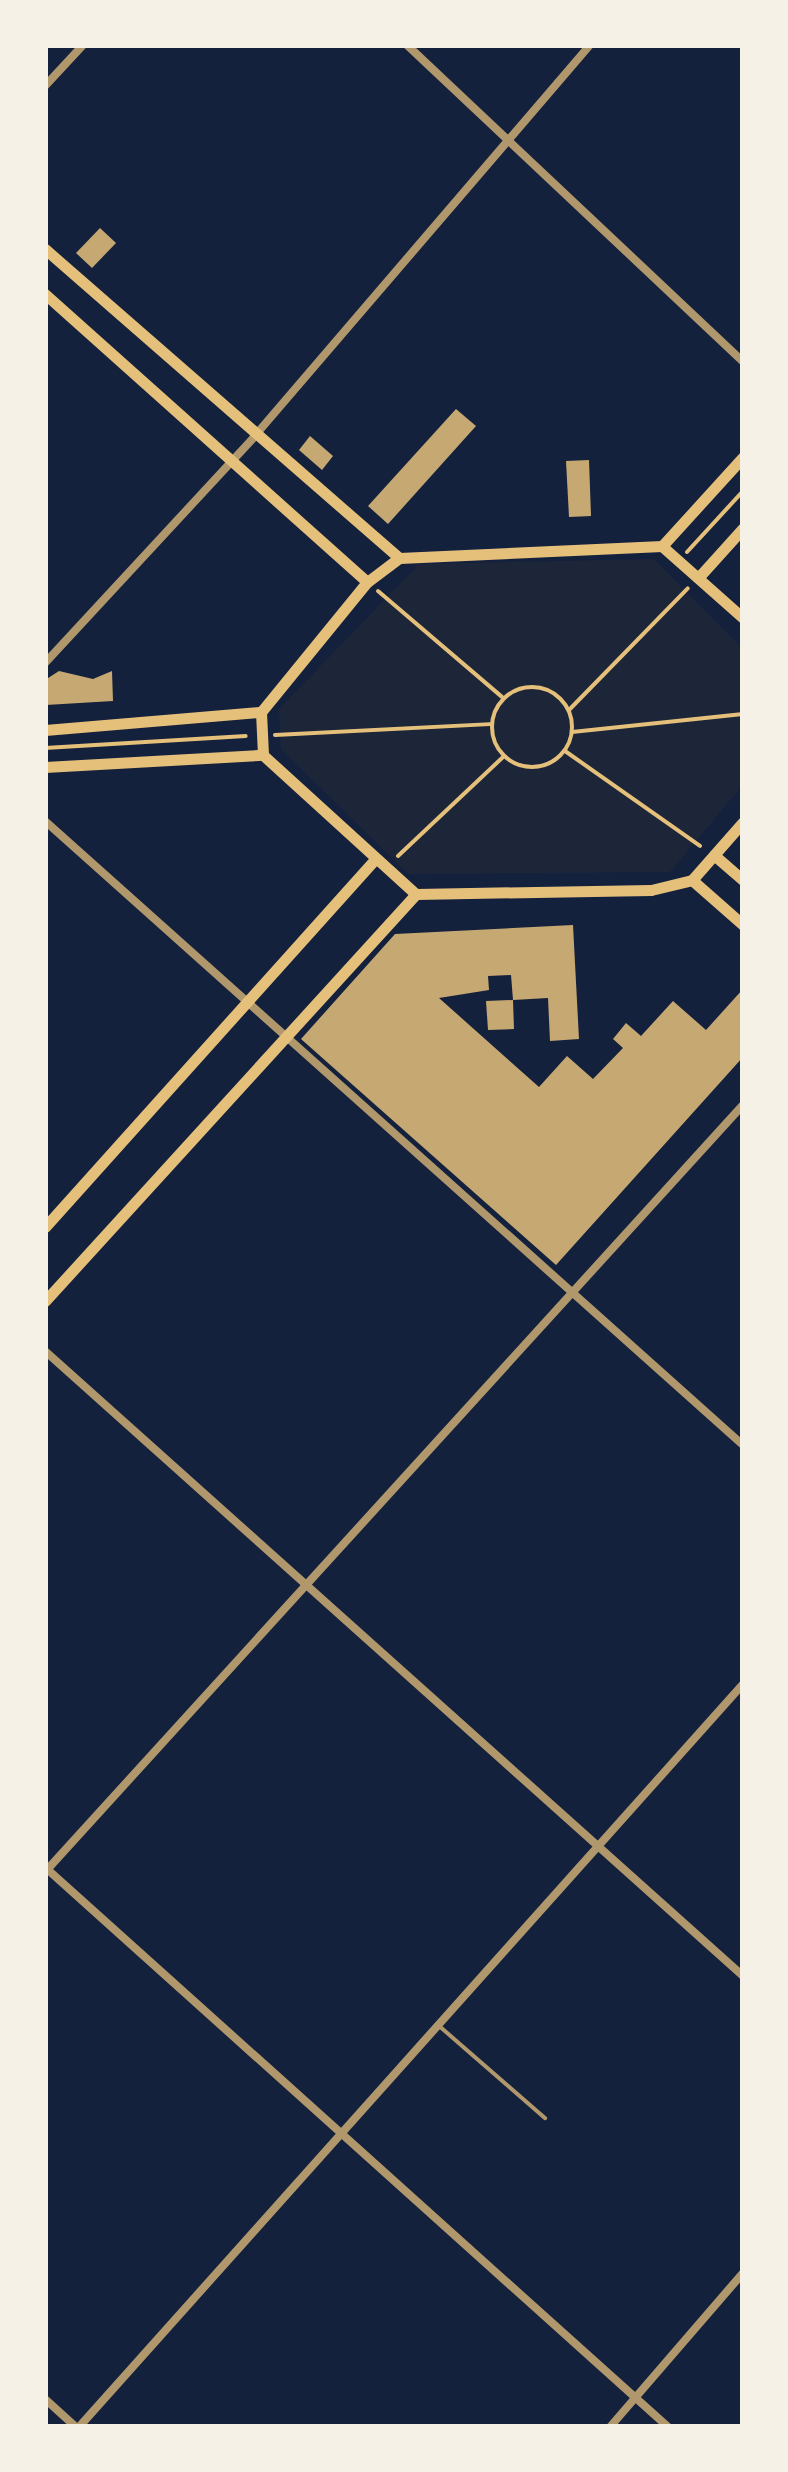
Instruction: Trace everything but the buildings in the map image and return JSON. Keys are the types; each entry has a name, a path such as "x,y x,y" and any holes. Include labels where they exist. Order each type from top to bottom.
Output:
{"main road":[{"path":"45,249 253,438 399,558"},
{"path":"45,294 367,582"},
{"path":"662,546 743,457"},
{"path":"698,578 743,528"},
{"path":"743,618 662,546 399,558 367,582 261,712 263,755 416,894 651,890 692,880 743,822"},
{"path":"45,730 261,712"},
{"path":"45,766 263,755"},
{"path":"714,855 743,880"},
{"path":"45,1227 375,859"},
{"path":"692,880 743,925"},
{"path":"45,1301 416,894"}],"street":[{"path":"45,86 83,45"},
{"path":"408,45 743,362"},
{"path":"45,663 253,438 506,135 590,45"},
{"path":"45,821 743,1446"},
{"path":"668,2427 46,1870 743,1105"},
{"path":"45,1350 743,1976"},
{"path":"45,2399 78,2427 743,1684"},
{"path":"610,2427 743,2274"}],"lane":[{"path":"438,2024 546,2118"}],"path":[{"path":"680,559 743,491"},
{"path":"569,710 698,578"},
{"path":"367,582 502,697"},
{"path":"526,686 552,691 569,710 572,732 564,751 546,765 503,757 490,724 502,697 526,686"},
{"path":"572,732 743,714"},
{"path":"45,748 490,724"},
{"path":"564,751 714,855"},
{"path":"375,859 399,856 503,757"}],"shaded area":[{"path":"654,559 743,649 743,785 670,872 408,874 281,749 279,709 419,564"}]}
